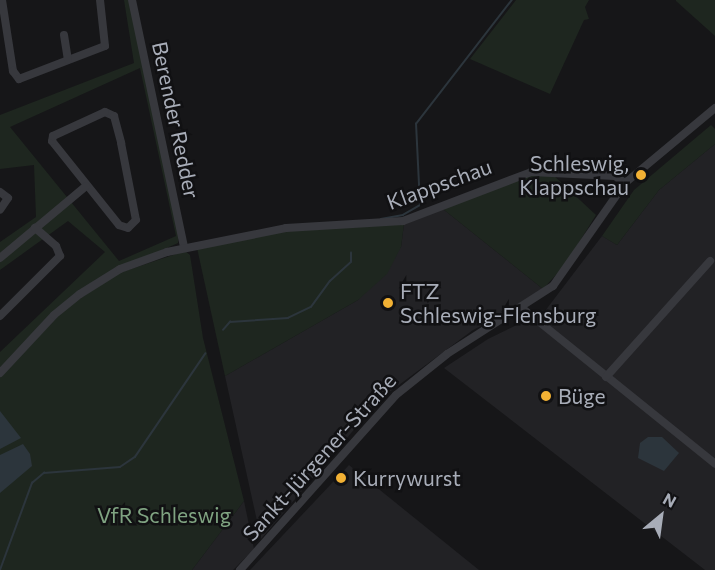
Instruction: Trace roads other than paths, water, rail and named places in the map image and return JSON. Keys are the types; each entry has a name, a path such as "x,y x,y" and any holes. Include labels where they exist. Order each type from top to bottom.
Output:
{"street":[{"path":"2,0 4,48 14,76 18,79 105,46 100,0"},
{"name":"Berender Redder","path":"132,0 188,246"},
{"path":"64,35 68,60"},
{"name":"Sankt-Jürgener-Straße","path":"240,570 396,395 447,354 522,308 561,277 625,183 715,108"},
{"path":"105,112 110,113 121,143 134,224 128,228 119,225 86,186 58,150 53,136 105,112"},
{"name":"Klappschau","path":"188,246 286,228 403,220 531,172 615,176 625,183"},
{"path":"0,258 86,186"},
{"path":"0,192 8,198 0,210"},
{"path":"0,316 60,256 56,246 34,228"},
{"path":"0,373 54,315 80,294 134,263 188,246"},
{"path":"606,377 710,261"},
{"path":"522,308 715,464"}],"waterway":[{"path":"381,219 403,215 420,205 416,124 512,0"},
{"path":"223,330 230,322 288,318 311,307 330,281 351,262 351,253"},
{"path":"0,570 32,483 44,473 120,467 135,457 205,354"}],"place":[{"name":"Schleswig, Klappschau","path":"641,175"},
{"name":"FTZ Schleswig-Flensburg","path":"388,303"},
{"name":"Büge","path":"546,396"},
{"name":"Kurrywurst","path":"341,478"}],"park label":[{"name":"VfR Schleswig","path":"164,515"}]}
